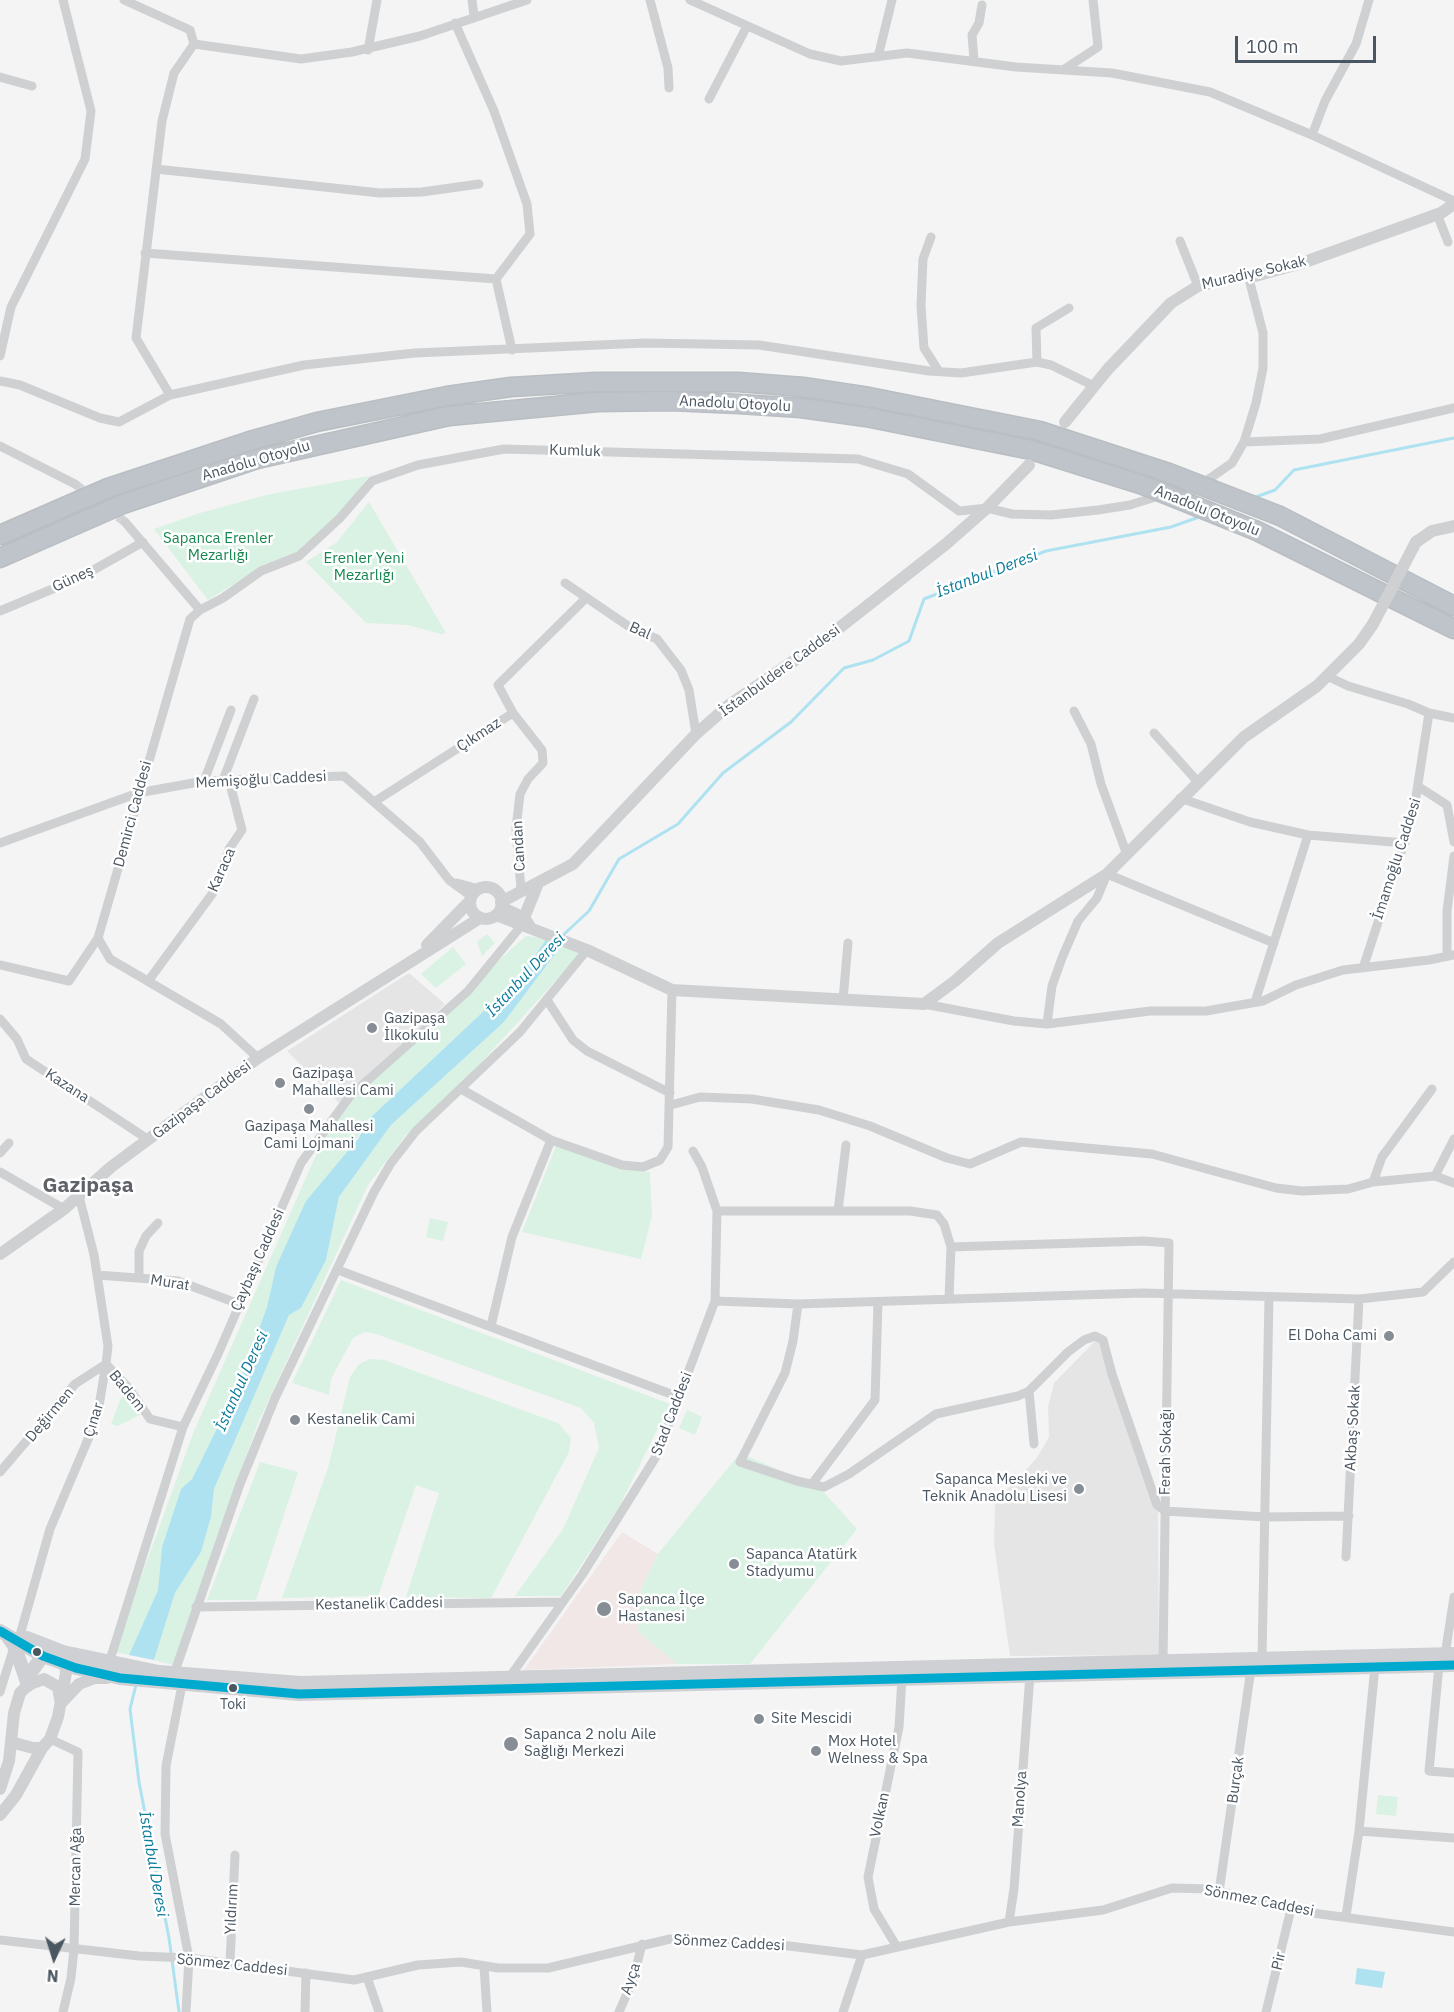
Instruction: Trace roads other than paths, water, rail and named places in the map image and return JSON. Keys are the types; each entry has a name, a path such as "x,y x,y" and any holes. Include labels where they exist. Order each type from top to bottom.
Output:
{"highway":[{"name":"Anadolu Otoyolu","path":"0,535 108,488 253,440 317,422 447,396 511,387 596,382 738,382 803,387 869,397 1040,431 1169,473 1280,516 1454,606"},
{"name":"Anadolu Otoyolu","path":"0,558 123,504 268,456 449,416 598,402 671,401 739,404 801,408 867,417 1031,450 1143,485 1257,531 1454,629"}],"main road":[{"path":"8,1635 65,1659 168,1678 299,1694 1375,1666 1448,1660"},
{"path":"8,1635 28,1685"},
{"path":"28,1685 31,1672 46,1651"},
{"path":"168,1678 300,1683 1262,1658 1448,1660"}],"street":[{"path":"0,356 11,307 86,159 91,111 63,0"},
{"path":"124,0 190,30 194,44"},
{"path":"368,50 378,0"},
{"path":"472,0 474,16"},
{"path":"194,44 301,59 368,50 420,36 526,0"},
{"path":"650,0 668,68 669,88"},
{"path":"690,0 810,54 842,61 907,53 1016,67 1112,73 1210,92 1312,135 1454,202"},
{"path":"878,57 892,0"},
{"path":"1063,70 1098,47 1093,0"},
{"path":"1312,135 1325,101 1356,44 1369,0"},
{"path":"974,60 972,35 979,23 982,5"},
{"path":"455,23 494,111 527,204 530,234 496,279 512,350"},
{"path":"709,99 747,26"},
{"path":"170,395 136,338 162,121 174,73 194,44"},
{"path":"0,77 32,86"},
{"path":"156,169 380,193 422,192 479,184"},
{"name":"Muradiye Sokak","path":"1065,422 1094,386 1172,303 1198,286 1248,275 1255,276 1302,263 1437,214 1454,202"},
{"path":"1437,214 1448,242"},
{"path":"931,237 923,259 923,337 924,348 939,370"},
{"path":"1180,241 1198,286"},
{"path":"145,253 496,279"},
{"name":"Kumluk","path":"200,610 261,571 299,556 340,519 372,481 418,465 504,449 858,459 908,474 959,511 987,508 1012,514 1051,515 1130,505 1206,481 1232,463 1244,442 1256,403 1264,355 1263,333 1248,275"},
{"path":"1037,362 1036,328 1069,309"},
{"path":"0,381 20,385 100,418 119,422 170,395 304,365 415,353 645,343 759,345 961,373 1037,362 1051,365 1094,386"},
{"path":"1244,442 1320,439 1454,408"},
{"path":"0,446 75,484"},
{"name":"İstanbuldere Caddesi","path":"480,918 573,864 696,734 729,705 820,643 987,508 1029,465"},
{"path":"124,522 200,610"},
{"path":"924,1004 955,981 998,943 1107,874 1180,798 1244,737 1327,676 1359,644 1373,624 1416,542 1432,531 1454,526"},
{"name":"Güneş","path":"0,611 81,577 143,542"},
{"name":"Bal","path":"565,583 631,628 657,639 681,670 689,690 696,734"},
{"name":"Çıkmaz","path":"374,802 513,713 498,686 586,598"},
{"name":"Demirci Caddesi","path":"0,966 69,981 98,938 190,619 200,610"},
{"path":"1327,676 1348,686 1408,704 1429,713 1454,718"},
{"path":"226,780 254,699"},
{"path":"204,781 231,710"},
{"path":"1074,711 1091,744 1101,784 1126,852"},
{"name":"Candan","path":"513,713 542,750 543,763 528,779 520,794 516,829 521,889"},
{"name":"İmamoğlu Caddesi","path":"1363,968 1405,843 1419,787 1429,713"},
{"path":"1154,733 1198,782"},
{"name":"Memişoğlu Caddesi","path":"0,843 138,793 204,781 344,776 420,842 449,880 473,895"},
{"name":"Karaca","path":"149,980 215,890 229,849 242,830 226,780"},
{"path":"1419,787 1448,805 1454,842"},
{"path":"1180,798 1250,822 1308,835 1405,843"},
{"path":"1255,1002 1308,835"},
{"path":"493,889 500,908 525,924 672,990 924,1004 1014,1021 1047,1024 1150,1011 1206,1011 1255,1002 1334,973 1450,955 1447,911 1454,856"},
{"path":"1107,874 1274,943"},
{"path":"1047,1024 1052,986 1062,958 1078,921 1097,898 1107,874"},
{"path":"525,924 538,883"},
{"name":"İstanbuldere Caddesi","path":"473,895 493,889 521,889 538,883"},
{"path":"473,895 472,911 480,918"},
{"name":"Gazipaşa Caddesi","path":"414,959 473,895"},
{"name":"Gazipaşa Caddesi","path":"0,1254 64,1209 111,1167 258,1058 480,918"},
{"name":"Çaybaşı Caddesi","path":"117,1669 183,1427 301,1163 350,1096 468,991 525,924"},
{"path":"98,938 110,959 221,1024 258,1058"},
{"path":"843,1000 848,943"},
{"path":"186,2012 185,1958 165,1834 168,1678 275,1398 339,1270 374,1192 391,1163 416,1131 520,1032 587,950"},
{"path":"460,1089 551,1140 622,1165 644,1167 660,1160 668,1147 672,990"},
{"path":"547,1000 573,1040 670,1093"},
{"name":"Kazana","path":"0,1019 17,1039 26,1059 149,1140"},
{"path":"1373,1182 1382,1156 1432,1089"},
{"path":"670,1105 700,1097 752,1099 819,1110 870,1126 947,1158 970,1164 1021,1142 1152,1154 1276,1188 1302,1191 1348,1189 1373,1182 1435,1176 1454,1183"},
{"path":"1435,1176 1454,1139"},
{"path":"491,1326 512,1237 551,1140"},
{"path":"0,1153 9,1143"},
{"path":"838,1211 846,1145"},
{"name":"Stad Caddesi","path":"508,1678 562,1602 657,1455 715,1301 717,1211 702,1167 693,1151"},
{"path":"0,1172 64,1209"},
{"name":"Çınar","path":"0,1692 8,1635 97,1418 106,1365 108,1346 97,1275 79,1196"},
{"path":"717,1211 910,1211 937,1215 944,1224 951,1247 949,1299"},
{"path":"140,1278 139,1251 146,1236 158,1223"},
{"name":"Ferah Sokağı","path":"951,1247 1144,1241 1169,1243 1163,1661"},
{"path":"715,1301 798,1304 1168,1294 1359,1299 1423,1292 1454,1262"},
{"path":"339,1270 679,1397"},
{"name":"Murat","path":"97,1275 178,1281 239,1304"},
{"path":"1262,1658 1269,1297"},
{"name":"Akbaş Sokak","path":"1346,1557 1359,1299"},
{"path":"812,1484 875,1400 878,1302"},
{"path":"798,1304 793,1341 785,1373 740,1462 824,1487 849,1474 936,1414 957,1407 1018,1396 1029,1391 1084,1340 1095,1336 1103,1340 1112,1374 1157,1504 1165,1511 1265,1517 1349,1516"},
{"name":"Badem","path":"106,1365 128,1387 150,1419 183,1427"},
{"name":"Değirmen","path":"0,1472 75,1384 106,1365"},
{"path":"1029,1391 1034,1444"},
{"path":"1454,1597 1448,1660 1429,1771 1454,1773"},
{"name":"Kestanelik Caddesi","path":"196,1607 562,1602"},
{"path":"0,1815 16,1796 46,1744 60,1704 65,1659"},
{"path":"1346,1916 1359,1831 1375,1666"},
{"path":"60,1704 80,1684 117,1669"},
{"name":"Burçak","path":"1219,1892 1251,1669"},
{"name":"Manolya","path":"1009,1922 1014,1889 1030,1675"},
{"name":"Volkan","path":"897,1947 874,1909 868,1877 899,1726 902,1678"},
{"path":"0,1789 6,1741 20,1693 28,1685 44,1679 58,1686 60,1704"},
{"path":"6,1741 33,1748 46,1744"},
{"name":"Mercan Ağa","path":"46,1744 78,1752 74,1949 71,1978 63,2012"},
{"path":"1359,1831 1454,1838"},
{"name":"Yıldırım","path":"230,1963 235,1855"},
{"name":"Sönmez Caddesi","path":"1,1940 139,1956 230,1963 354,1980 418,1965 461,1962 484,1966 548,1968 670,1939 781,1945 862,1955 1009,1922 1103,1910 1172,1888 1219,1892 1291,1909 1454,1932"},
{"name":"Pir","path":"1266,2012 1291,1909"},
{"path":"0,1952 1,1940"},
{"name":"Ayça","path":"619,2012 633,1980 642,1944"},
{"path":"843,2012 862,1955"},
{"path":"484,1966 487,2012"},
{"path":"305,2012 306,1973"},
{"path":"367,1977 379,2012"}],"water":[{"path":"547,938 562,945 504,1022 391,1125 339,1197 326,1260 301,1308 289,1315 214,1489 211,1517 201,1552 175,1593 154,1660 129,1655 158,1590 162,1547 181,1489 192,1479 238,1386 267,1307 276,1267 306,1201 358,1139 369,1119 521,976"},
{"path":"1357,1968 1385,1972 1382,1988 1355,1984"}],"waterway":[{"name":"İstanbul Deresi","path":"1253,498 1275,490 1294,470 1454,438"},
{"name":"İstanbul Deresi","path":"562,936 589,911 619,859 678,824 723,773 791,722 844,668 873,660 909,641 924,599 1046,551 1171,527 1202,516"},
{"name":"İstanbul Deresi","path":"136,1685 130,1709 139,1782 169,1938 179,2012"}],"tunnel":[{"path":"75,484 125,522"}],"place":[{"name":"Gazipaşa İlkokulu","path":"372,1028"},
{"name":"Gazipaşa Mahallesi Cami","path":"280,1083"},
{"name":"Gazipaşa Mahallesi Cami Lojmani","path":"309,1109"},
{"name":"El Doha Cami","path":"1389,1336"},
{"name":"Kestanelik Cami","path":"295,1420"},
{"name":"Sapanca Mesleki ve Teknik Anadolu Lisesi","path":"1079,1489"},
{"name":"Sapanca Atatürk Stadyumu","path":"734,1564"},
{"name":"Sapanca İlçe Hastanesi","path":"604,1609"},
{"name":"Toki","path":"233,1688"},
{"name":"Site Mescidi","path":"759,1719"},
{"name":"Sapanca 2 nolu Aile Sağlığı Merkezi","path":"511,1744"},
{"name":"Mox Hotel Welness & Spa","path":"816,1751"}],"district":[{"name":"Gazipaşa","path":"88,1186"}],"park label":[{"name":"Sapanca Erenler Mezarlığı","path":"218,548"},
{"name":"Erenler Yeni Mezarlığı","path":"364,568"}]}
